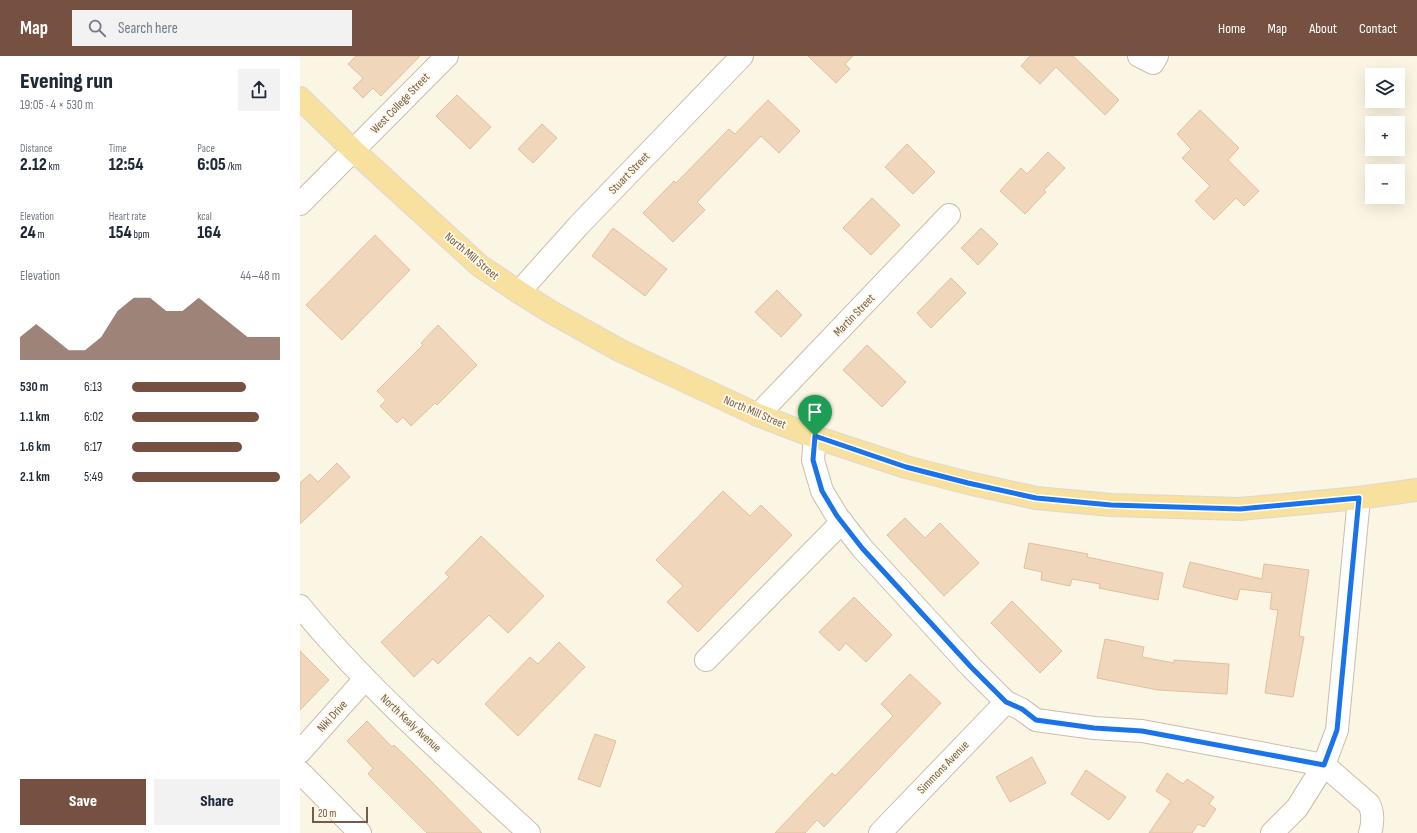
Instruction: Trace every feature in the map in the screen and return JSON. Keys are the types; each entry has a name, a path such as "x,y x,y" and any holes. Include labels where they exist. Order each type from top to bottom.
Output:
{"main road":[{"name":"North Mill Street","path":"300,98 354,151 480,266 519,292 551,312 621,351 758,415 815,436 906,467 968,483 1036,498 1111,505 1240,509 1359,498 1417,490"}],"street":[{"name":"West College Street","path":"300,204 447,56"},
{"name":"Stuart Street","path":"519,292 579,225 742,56"},
{"path":"1139,56 1153,63 1158,56"},
{"name":"Martin Street","path":"758,415 949,215"},
{"path":"815,436 813,460 822,491 842,522 862,548 971,667 1006,702 1022,709 1036,720 1094,728 1142,731 1324,765 1369,804 1373,811 1373,824 1370,833"},
{"path":"1272,833 1297,808 1324,765 1337,730 1359,498"},
{"path":"706,660 842,522"},
{"name":"North Kealy Avenue","path":"300,606 326,638 365,679 529,833"},
{"name":"Niki Drive","path":"300,752 365,679"},
{"name":"Simmons Avenue","path":"880,833 1006,702"},
{"path":"300,772 360,833"}],"building":[{"path":"356,56 420,56 381,96 373,88 363,98 353,88 363,78 348,64"},
{"path":"808,56 853,56 845,64 850,69 836,83"},
{"path":"1030,56 1073,56 1119,100 1105,115 1056,67 1040,84 1021,66"},
{"path":"457,95 491,127 470,149 436,116"},
{"path":"768,100 800,131 779,153 761,136 697,202 705,210 673,242 643,213 674,181 676,183 729,129 735,134"},
{"path":"1200,110 1239,148 1228,160 1259,191 1244,206 1236,198 1214,220 1195,201 1210,186 1182,158 1191,149 1177,134"},
{"path":"542,124 557,138 533,163 518,149"},
{"path":"907,144 935,172 913,194 885,167"},
{"path":"1048,152 1065,168 1044,190 1046,192 1025,214 1000,191 1021,168 1027,174"},
{"path":"872,198 900,225 871,255 843,228"},
{"path":"613,228 667,269 645,296 592,256"},
{"path":"981,228 998,244 978,265 961,248"},
{"path":"375,235 410,270 342,340 306,305"},
{"path":"951,278 966,293 931,328 917,313"},
{"path":"777,290 802,315 781,337 755,312"},
{"path":"438,325 477,365 437,405 435,403 411,426 403,417 397,423 380,406 386,400 377,391 423,345 421,343"},
{"path":"867,345 906,382 882,407 843,370"},
{"path":"337,463 350,477 300,524 300,483 310,474 318,482"},
{"path":"723,491 750,516 761,505 792,535 698,632 667,602 683,586 656,560"},
{"path":"905,518 925,538 940,523 979,563 944,596 887,535"},
{"path":"481,536 544,596 508,633 489,615 438,664 433,659 414,677 381,642 449,577 445,573"},
{"path":"1029,543 1088,554 1087,557 1163,573 1158,600 1099,588 1100,584 1072,579 1070,586 1041,580 1042,572 1024,568"},
{"path":"1190,562 1262,579 1264,564 1309,570 1299,636 1304,637 1293,697 1265,693 1278,610 1270,609 1272,593 1240,589 1237,600 1183,587"},
{"path":"854,597 892,635 866,662 846,643 839,651 819,632"},
{"path":"1012,601 1062,651 1040,673 991,623"},
{"path":"1105,639 1144,647 1142,657 1174,663 1174,660 1229,664 1227,694 1158,690 1097,678"},
{"path":"559,642 585,667 518,736 485,704 530,657 538,664"},
{"path":"300,651 329,680 300,710"},
{"path":"910,674 941,703 824,827 817,820 805,833 775,833 832,773 835,776 893,716 881,704"},
{"path":"367,721 392,747 394,745 420,770 482,833 427,833 368,774 373,768 347,741"},
{"path":"595,734 616,741 600,787 578,779"},
{"path":"1032,757 1046,783 1010,802 996,777"},
{"path":"1086,770 1126,797 1109,820 1071,794"},
{"path":"1167,773 1183,784 1187,779 1214,797 1209,804 1216,809 1204,827 1198,824 1192,833 1149,833 1171,801 1156,791"}],"route":[{"path":"815,436 906,467 1036,498 1111,505 1240,509 1359,498 1337,730 1324,765 1142,731 1094,728 1036,720 1022,709 1006,702 971,667 862,548 837,516 822,491 813,460 815,436"}]}
